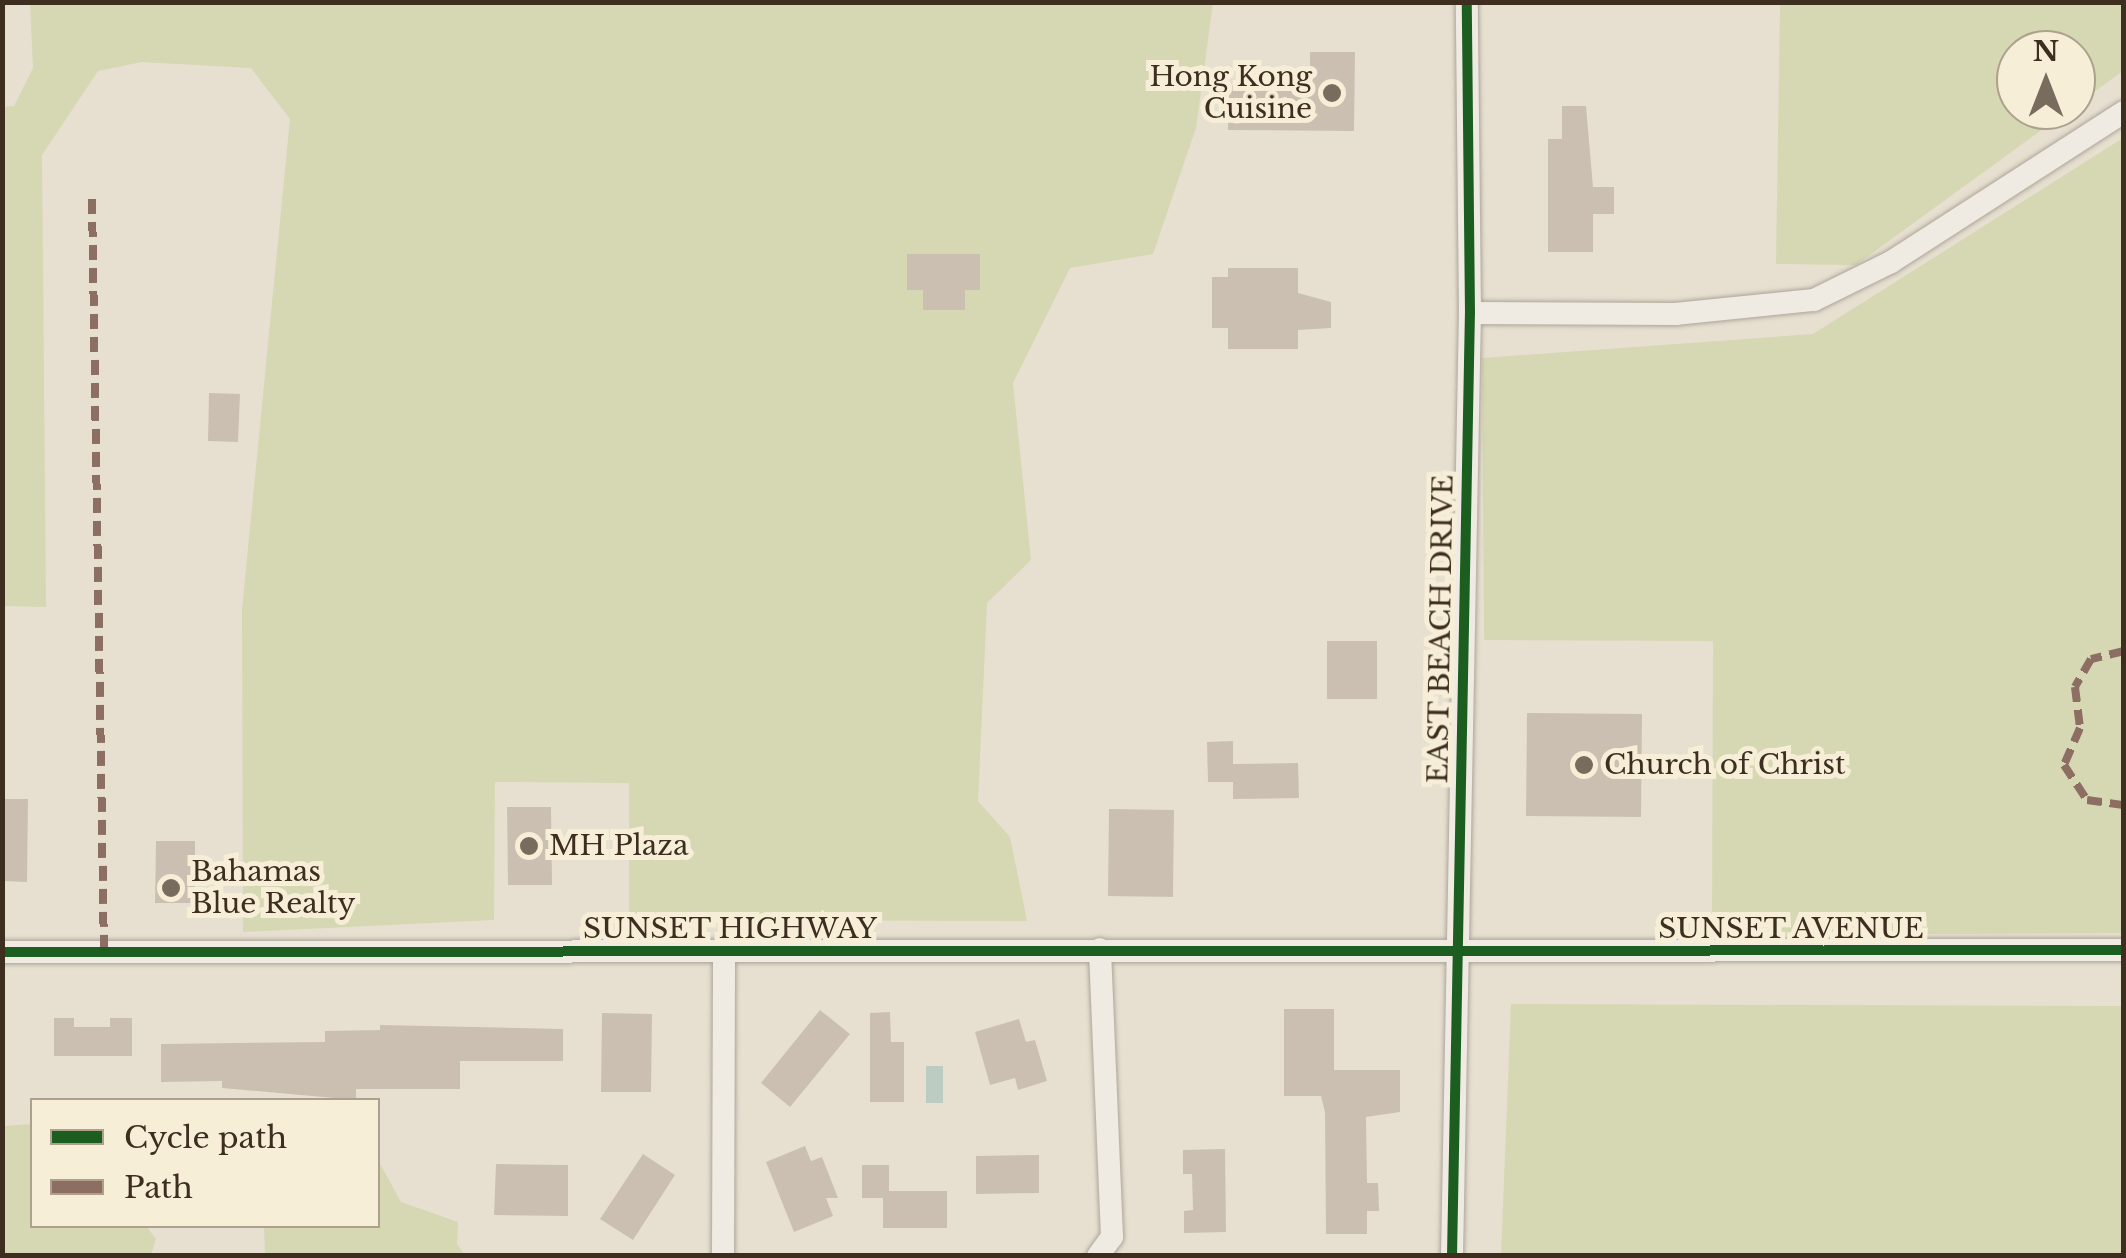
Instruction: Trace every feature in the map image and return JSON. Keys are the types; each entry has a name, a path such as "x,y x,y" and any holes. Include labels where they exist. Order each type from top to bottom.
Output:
{"street":[{"name":"EAST BEACH DRIVE","path":"1452,1256 1470,313 1467,2"},
{"path":"1470,313 1675,314 1814,300 1891,262 2124,112"},
{"path":"1098,1256 1112,1238 1100,949"},
{"name":"SUNSET HIGHWAY","path":"2,952 1100,949 1458,953"},
{"name":"SUNSET AVENUE","path":"1458,953 2124,950"},
{"path":"723,1256 724,953"}],"green space":[{"path":"30,3 1213,3 1196,128 1153,254 1070,268 1013,383 1031,560 987,603 978,801 1010,837 1027,921 629,920 629,783 495,782 494,920 243,932 242,609 290,119 251,68 142,62 98,71 42,155 46,607 3,606 2,107 14,106 33,68"},
{"path":"1780,3 2123,3 2123,71 2096,91 2096,30 1996,30 1996,130 2042,130 1856,265 1776,264"},
{"path":"2123,138 2123,933 1712,935 1713,641 1484,640 1482,358 1813,334"},
{"path":"1511,1004 2123,1006 2123,1255 1501,1255"},
{"path":"30,1124 30,1228 148,1228 156,1239 151,1255 3,1255 3,1126"},
{"path":"380,1164 401,1202 458,1222 457,1244 465,1255 265,1255 264,1228 380,1228"}],"shaded area":[{"path":"926,1066 943,1066 943,1103 926,1103"}],"building":[{"path":"1310,52 1355,52 1354,131 1228,130 1228,86 1310,87"},
{"path":"1562,106 1586,106 1593,187 1614,187 1614,214 1593,214 1593,252 1548,252 1548,139 1562,139"},
{"path":"907,254 980,254 980,290 965,290 965,310 923,310 923,290 907,290"},
{"path":"1228,268 1298,268 1298,293 1331,302 1331,328 1298,330 1298,349 1228,349 1228,328 1212,328 1212,277 1228,277"},
{"path":"209,393 240,394 238,442 208,441"},
{"path":"1327,641 1377,641 1377,699 1327,699"},
{"name":"Church of Christ","path":"1527,713 1642,714 1641,817 1526,816"},
{"path":"1233,741 1233,764 1298,763 1299,798 1233,799 1233,782 1208,782 1207,742"},
{"path":"2,799 28,799 27,882 2,881"},
{"name":"MH Plaza","path":"507,807 551,807 552,885 508,885"},
{"path":"1109,809 1174,810 1173,897 1108,896"},
{"path":"156,841 195,841 195,903 155,903"},
{"path":"1284,1009 1334,1009 1334,1070 1400,1070 1400,1112 1366,1117 1367,1183 1378,1183 1379,1211 1367,1211 1367,1234 1326,1234 1325,1112 1321,1096 1284,1096"},
{"path":"820,1010 850,1034 790,1107 761,1083"},
{"path":"890,1012 891,1042 904,1042 904,1102 870,1102 870,1013"},
{"path":"602,1013 652,1014 651,1092 601,1092"},
{"path":"54,1018 74,1018 74,1027 110,1027 110,1018 132,1018 132,1056 54,1056"},
{"path":"1019,1019 1026,1042 1035,1040 1047,1081 1018,1090 1015,1078 990,1085 975,1032"},
{"path":"380,1025 563,1029 563,1061 460,1061 460,1089 356,1089 356,1098 222,1088 222,1081 161,1082 161,1044 325,1042 325,1031 380,1030"},
{"path":"805,1146 811,1161 822,1157 838,1198 826,1198 833,1216 794,1232 766,1162"},
{"path":"1225,1149 1226,1232 1184,1233 1184,1211 1193,1210 1192,1174 1183,1174 1183,1150"},
{"path":"643,1154 675,1175 633,1240 600,1219"},
{"path":"1039,1155 1039,1193 976,1194 976,1156"},
{"path":"496,1164 568,1165 568,1216 494,1215"},
{"path":"862,1165 889,1165 889,1191 947,1191 947,1228 883,1228 883,1198 862,1198"}],"marked path":[{"path":"92,199 104,952"},
{"path":"2124,651 2091,659 2075,687 2080,728 2064,765 2087,800 2124,805"}],"cycle path":[{"path":"1452,1256 1470,313 1467,2"},
{"path":"2,952 2124,950"}],"place":[{"name":"Hong Kong Cuisine","path":"1332,93"},
{"name":"Church of Christ","path":"1584,765"},
{"name":"MH Plaza","path":"529,846"},
{"name":"Bahamas Blue Realty","path":"171,888"}]}
